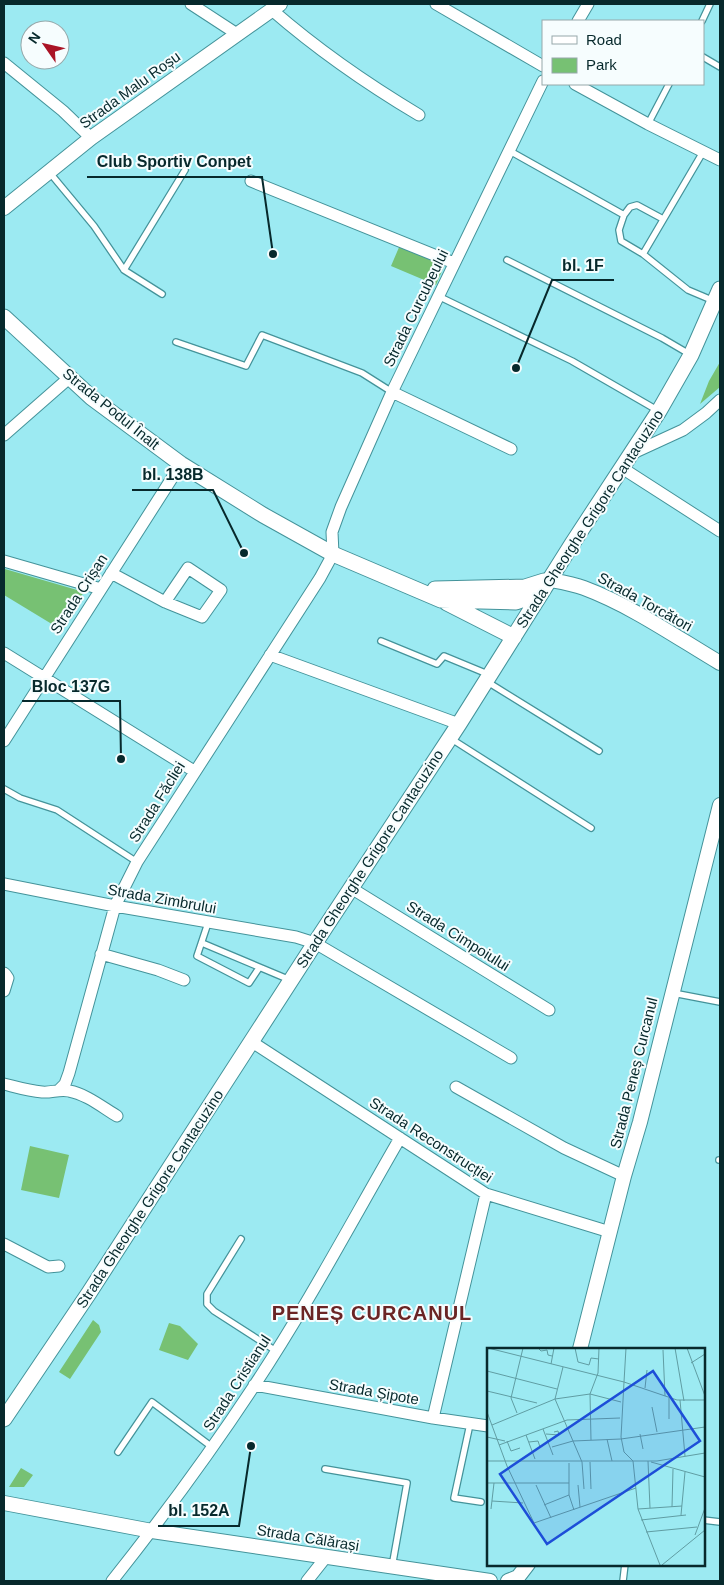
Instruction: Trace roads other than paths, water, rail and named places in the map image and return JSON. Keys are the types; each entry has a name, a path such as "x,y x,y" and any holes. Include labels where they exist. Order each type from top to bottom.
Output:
{"main road":[{"name":"Strada Gheorghe Grigore Cantacuzino","path":"4,1419 89,1293 633,453 691,355 718,295"},
{"name":"Strada Podul Înalt","path":"4,317 69,378 116,416 181,464 264,515 333,554 441,600 516,602 530,597 550,580"},
{"name":"Strada Podul Înalt","path":"412,588 456,590 525,587 550,580"},
{"path":"441,600 514,637"}],"street":[{"path":"191,4 237,34"},
{"path":"436,4 542,65"},
{"path":"579,20 588,4"},
{"path":"276,7 300,34 330,57 390,98 419,115"},
{"name":"Strada Malu Roșu","path":"4,208 91,138 276,7"},
{"path":"4,63 63,111 91,138"},
{"name":"Strada Curcubeului","path":"333,554 332,532 335,522 392,392 542,83"},
{"path":"577,85 648,124 720,160"},
{"path":"250,181 454,263"},
{"path":"4,435 69,378"},
{"path":"392,392 511,449"},
{"path":"633,453 683,430 720,400"},
{"name":"Strada Crișan","path":"4,740 181,464"},
{"path":"622,468 720,530"},
{"name":"Strada Făcliei","path":"59,1090 69,1072 115,906 137,862 320,578 333,554"},
{"path":"4,562 101,589"},
{"path":"111,573 165,602 202,617 221,590 188,568 165,602"},
{"name":"Strada Torcători","path":"550,580 582,587 604,596 632,610 720,663"},
{"path":"4,653 194,771"},
{"path":"270,655 459,724"},
{"name":"Strada Peneș Curcanul","path":"580,1348 720,806"},
{"name":"Strada Zimbrului","path":"4,884 315,943 511,1058"},
{"name":"Strada Cimpoiului","path":"352,888 549,1010"},
{"path":"101,954 158,970 184,980"},
{"path":"4,973 8,978 4,990"},
{"name":"Strada Reconstrucției","path":"252,1042 486,1194 610,1232"},
{"path":"4,1084 42,1092 59,1090 80,1094 117,1116"},
{"path":"456,1087 564,1148 624,1176"},
{"name":"Strada Cristianul","path":"112,1581 152,1531 212,1448 254,1385 276,1351 400,1138"},
{"path":"433,1418 486,1194"},
{"path":"4,1244 48,1267 59,1266"},
{"name":"Strada Șipote","path":"254,1385 433,1418 487,1426"},
{"name":"Strada Călărași","path":"4,1503 152,1531 490,1581"},
{"path":"307,1581 326,1557"},
{"path":"512,1580 527,1565"}],"lane":[{"path":"702,20 710,4"},
{"path":"704,58 720,66"},
{"path":"648,124 668,85"},
{"path":"508,150 624,215"},
{"path":"643,254 703,152"},
{"path":"124,270 185,170"},
{"path":"49,171 94,226 124,270 162,294"},
{"path":"663,219 637,205 630,207 624,215 619,230 621,241 643,254 688,290 718,295"},
{"path":"506,260 662,338 691,355"},
{"path":"438,296 572,361 659,411"},
{"path":"176,342 246,366 262,335 362,373 392,392"},
{"path":"382,641 437,664 444,656 488,678 599,752"},
{"path":"450,738 591,828"},
{"path":"4,789 20,798 57,810 137,862"},
{"path":"208,923 197,956 249,983 259,968"},
{"path":"202,944 291,980"},
{"path":"672,993 720,1002"},
{"path":"241,1239 207,1294 207,1304 214,1311 276,1351"},
{"path":"118,1452 152,1402 212,1448"},
{"path":"470,1424 454,1498 481,1502"},
{"path":"325,1469 407,1483 392,1567"},
{"path":"704,1520 720,1522"},
{"path":"623,1581 625,1565"}],"place":[{"name":"Club Sportiv Conpet","path":"273,254"},
{"name":"bl. 1F","path":"516,368"},
{"name":"bl. 138B","path":"244,553"},
{"name":"Bloc 137G","path":"121,759"},
{"name":"bl. 152A","path":"251,1446"}],"district":[{"name":"PENEȘ CURCANUL","path":"372,1313"}]}
